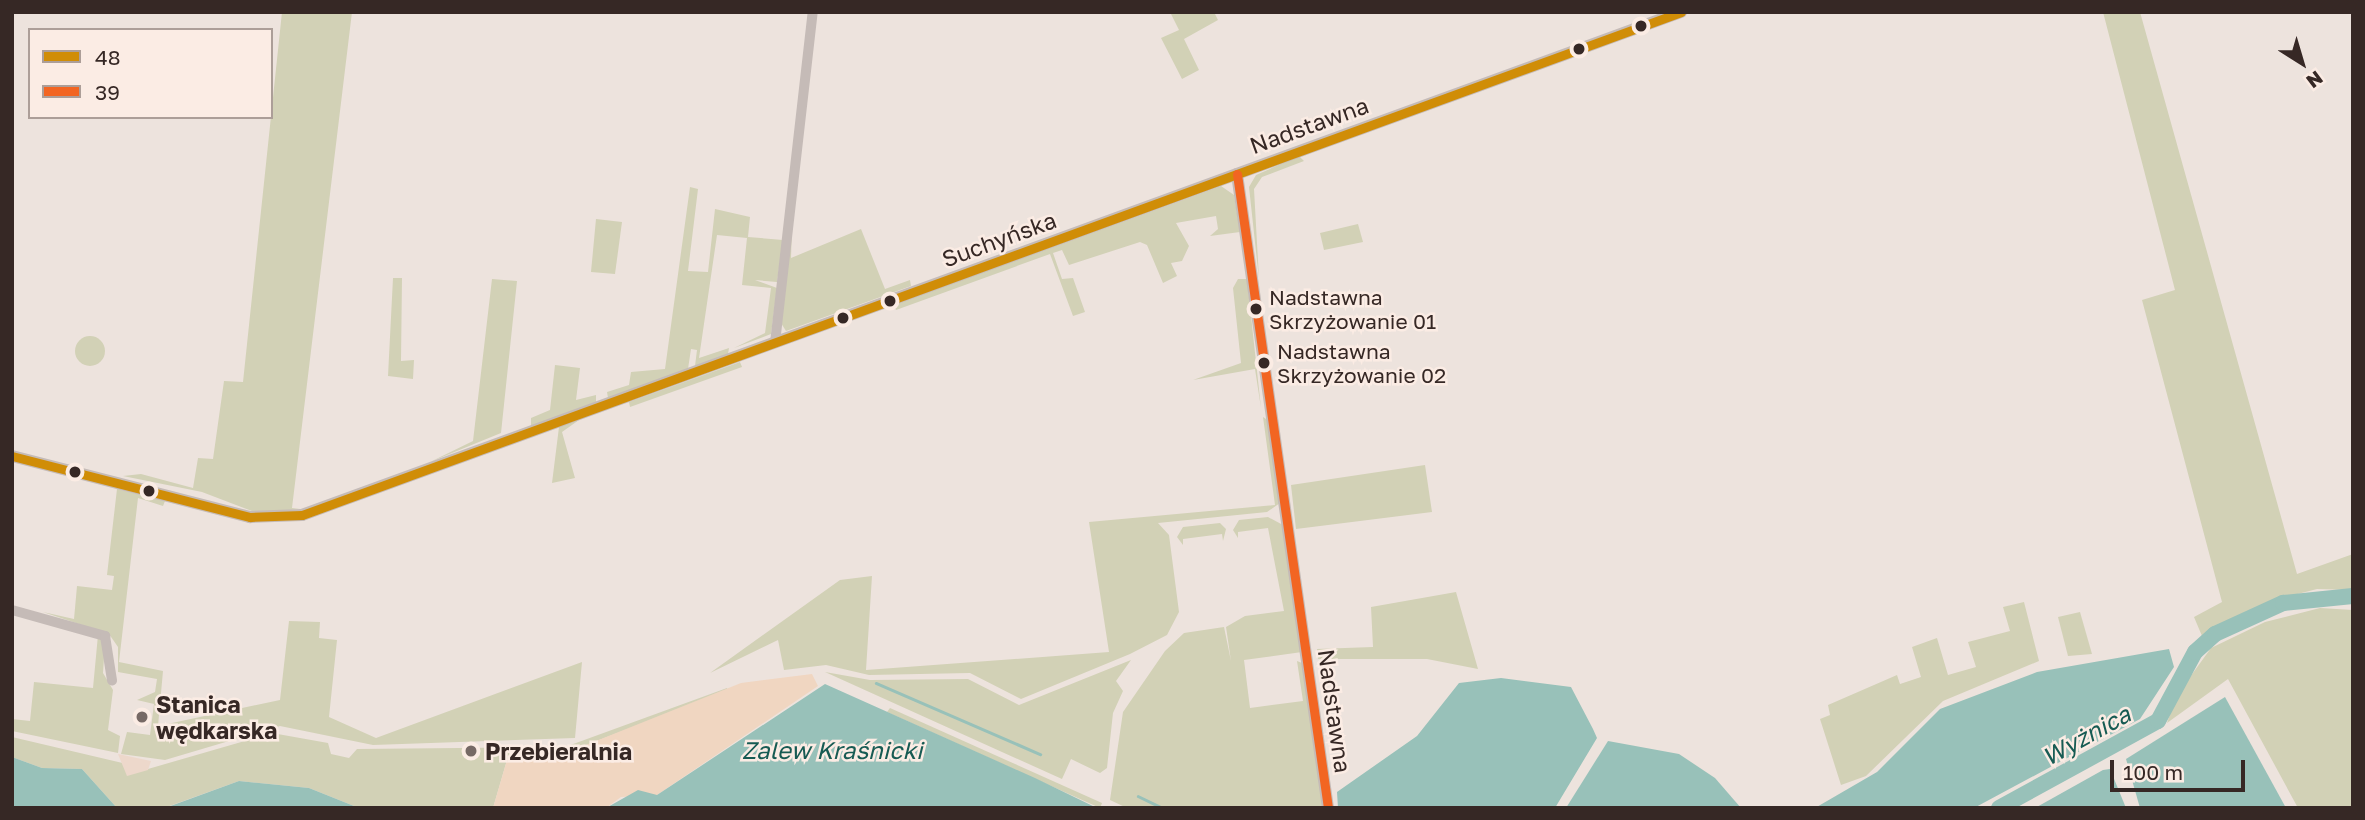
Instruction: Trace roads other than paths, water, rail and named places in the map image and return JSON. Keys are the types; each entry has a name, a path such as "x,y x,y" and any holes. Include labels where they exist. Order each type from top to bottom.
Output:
{"street":[{"path":"775,342 813,12"},
{"name":"Nadstawna","path":"1328,808 1237,174 1681,12"},
{"name":"Suchyńska","path":"12,456 250,517 302,515 1237,174"},
{"path":"12,610 106,636 106,670 112,680"}],"water":[{"path":"2169,649 2174,667 2140,719 1974,808 1815,808 1877,772 1940,709 2037,672"},
{"path":"1501,678 1571,687 1597,738 1555,808 1338,808 1337,792 1417,736 1459,683"},
{"name":"Zalew Kraśnicki","path":"825,684 1097,808 606,808 638,790 657,795"},
{"path":"2225,697 2286,808 2140,808 2126,759"},
{"path":"1608,741 1679,754 1715,778 1741,808 1566,808"},
{"path":"12,757 42,768 82,769 117,808 12,808"},
{"path":"2110,769 2126,808 2035,808 2103,770"},
{"path":"239,781 309,788 359,808 165,808"}],"waterway":[{"name":"Wyżnica","path":"1999,808 2158,721 2195,652 2215,634 2283,603 2353,596"},
{"path":"876,683 1040,754"},
{"path":"1138,796 1163,808"}],"place":[{"name":"Nadstawna Skrzyżowanie 01","path":"1256,309"},
{"name":"Nadstawna Skrzyżowanie 02","path":"1264,363"},
{"name":"Stanica wędkarska","path":"142,717"},
{"name":"Przebieralnia","path":"471,751"}]}
